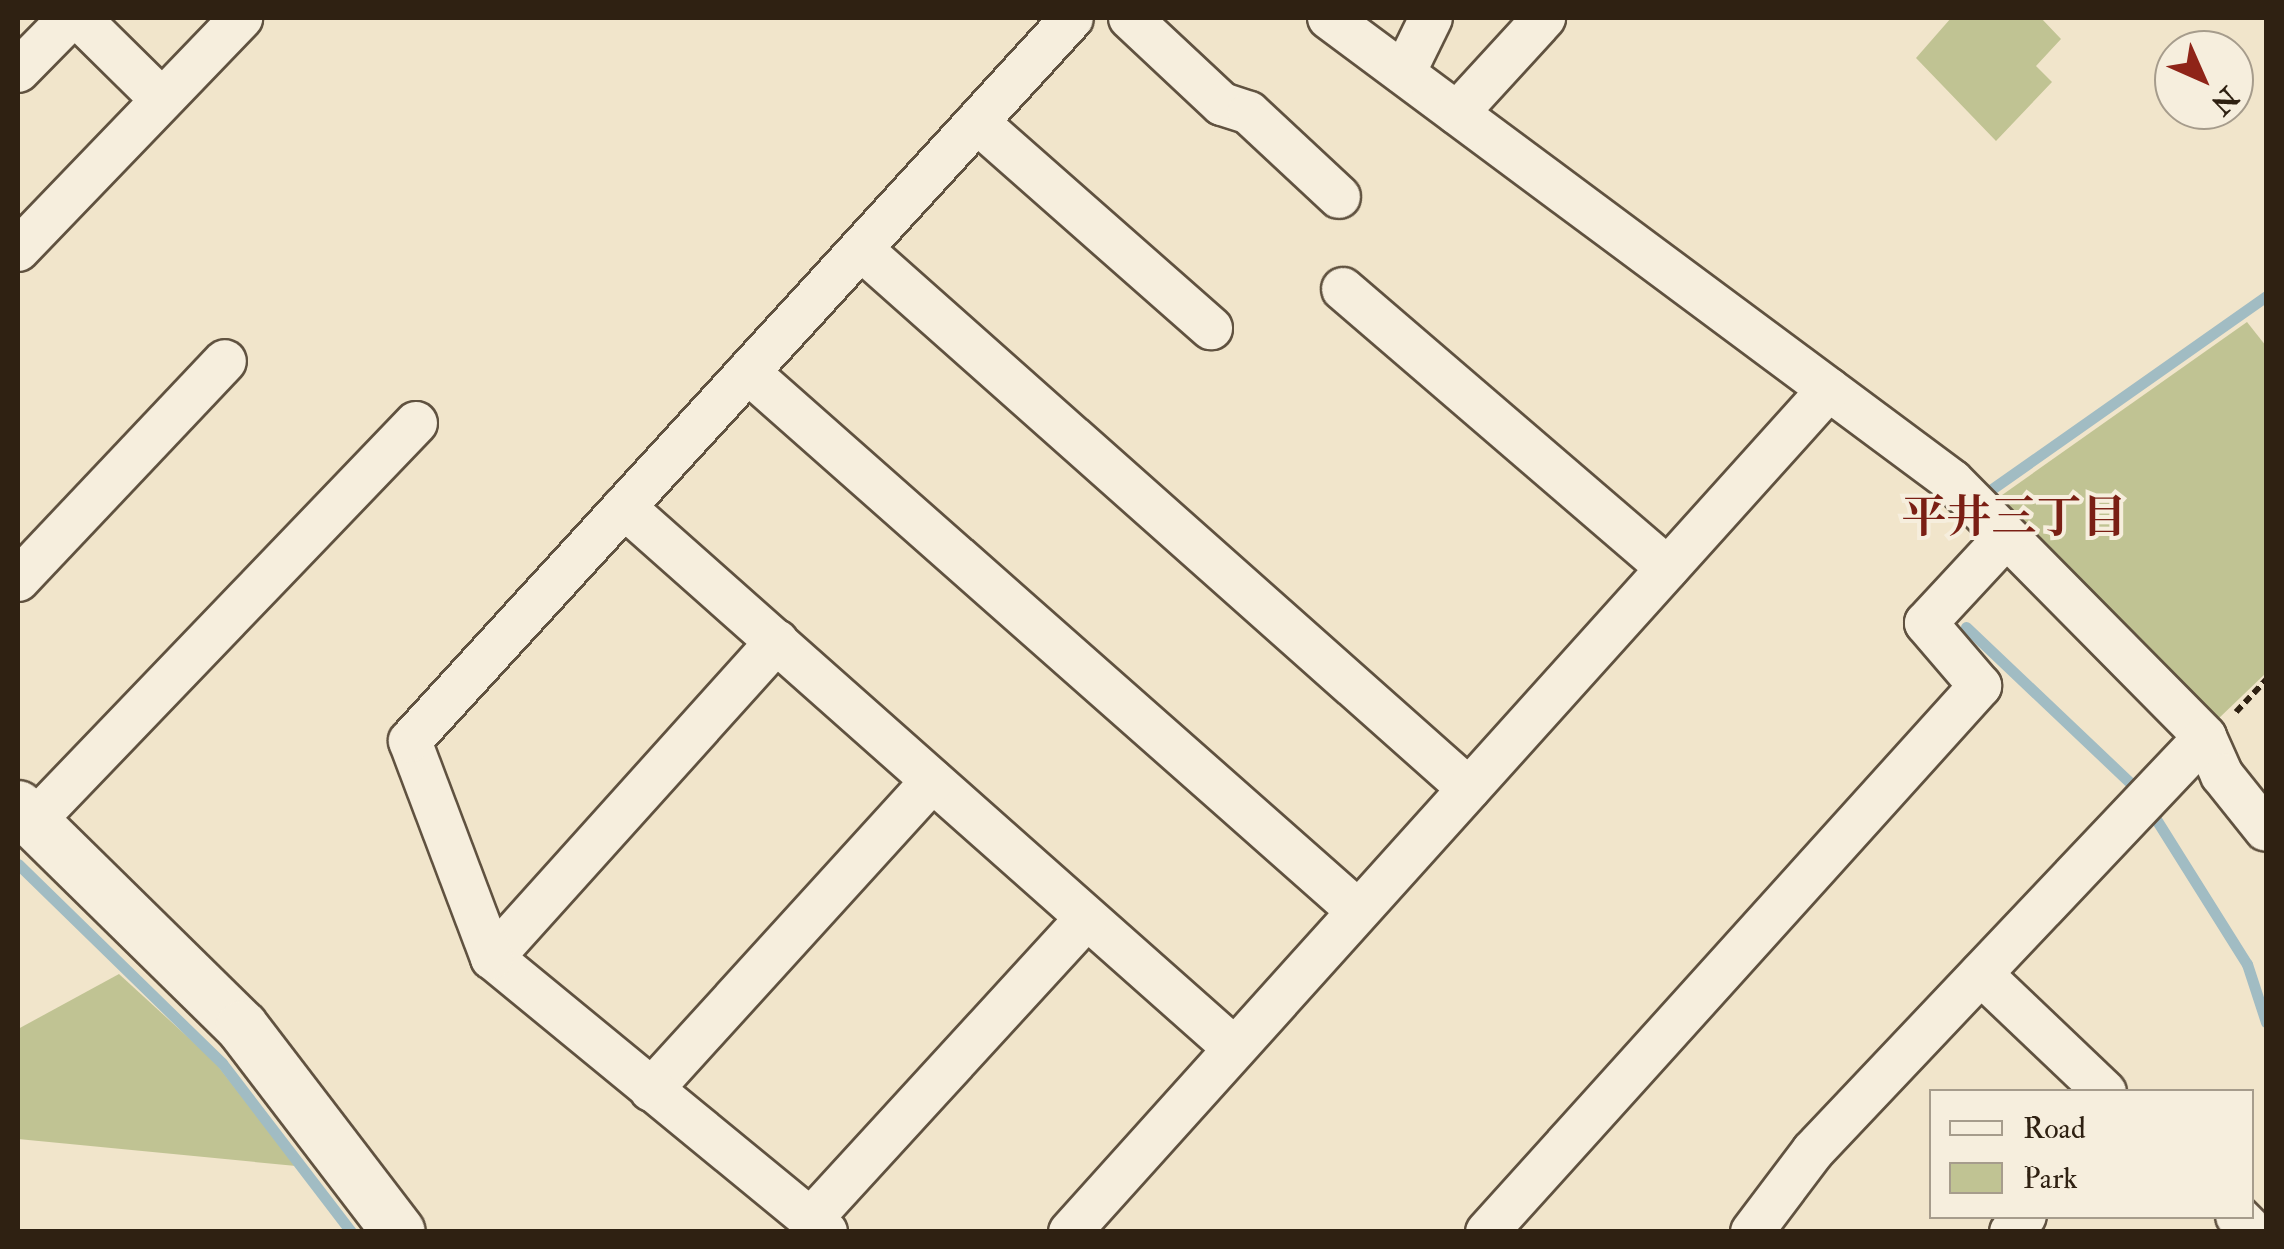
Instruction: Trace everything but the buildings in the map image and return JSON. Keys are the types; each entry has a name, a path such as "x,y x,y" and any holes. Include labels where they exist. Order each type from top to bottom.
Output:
{"street":[{"path":"18,250 241,18"},
{"path":"1072,18 410,740 492,958 818,1225 1087,918"},
{"path":"1130,18 1222,104 1249,113 1340,197"},
{"path":"1329,18 1952,481 2004,539 2206,737 2222,775 2266,830"},
{"path":"1404,74 1431,18"},
{"path":"1457,113 1544,18"},
{"path":"18,72 81,22 161,98"},
{"path":"977,122 1212,328"},
{"path":"861,249 1468,789"},
{"path":"1343,288 1666,568"},
{"path":"18,580 225,360"},
{"path":"748,372 1358,911"},
{"path":"1070,1232 1828,390"},
{"path":"399,1232 242,1028 25,814 416,424"},
{"path":"624,507 1234,1048"},
{"path":"1488,1232 1980,686 1926,622 2004,539"},
{"path":"492,958 776,642"},
{"path":"1752,1232 1814,1151 2206,737"},
{"path":"650,1090 932,780"},
{"path":"1981,974 2103,1089"}],"green space":[{"path":"1951,18 2041,18 2061,39 2036,66 2052,82 1996,141 1916,58"},
{"path":"2247,322 2266,346 2266,673 2217,720 1995,500"},
{"path":"119,974 214,1061 296,1166 18,1139 18,1029"}],"waterway":[{"path":"1989,491 2266,296"},
{"path":"1966,627 2140,792"},
{"path":"2149,808 2247,964 2266,1022"},
{"path":"18,864 222,1063 351,1232"}],"district":[{"name":"平井三丁目","path":"2014,519"}]}
